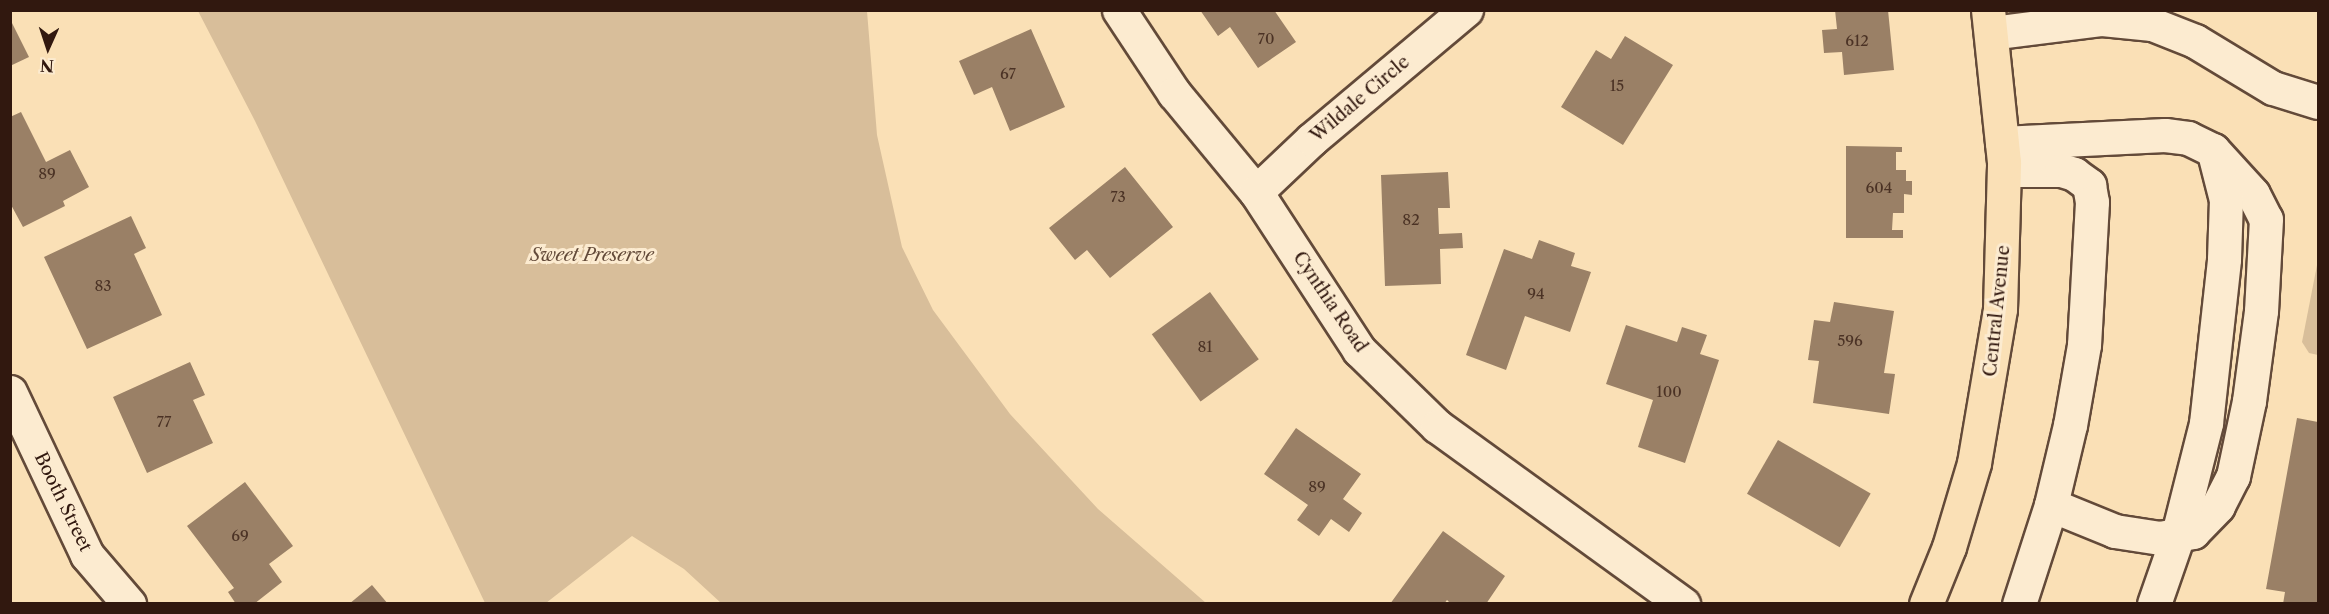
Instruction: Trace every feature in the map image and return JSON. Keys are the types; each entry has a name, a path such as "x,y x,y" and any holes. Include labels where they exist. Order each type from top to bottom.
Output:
{"main road":[{"name":"Central Avenue","path":"1926,603 1960,515 1988,399 2003,280 2003,157 1989,22"}],"street":[{"name":"Cynthia Road","path":"1119,10 1174,93 1256,192 1359,350 1437,426 1683,603"},
{"name":"Wildale Circle","path":"1256,192 1312,139 1466,10"},
{"path":"1989,22 2102,20 2151,24 2195,41 2272,88 2319,102"},
{"path":"2003,157 2165,135 2188,138 2213,150 2226,200 2224,259 2206,423 2177,538 2154,603"},
{"path":"2003,157 2061,170 2086,180 2091,190 2084,345 2051,505 2019,603"},
{"name":"Booth Street","path":"10,392 87,555 129,603"},
{"path":"2051,505 2127,535 2177,538"}],"green space":[{"name":"Sweet Preserve","path":"198,11 867,11 877,135 902,247 933,310 1010,414 1098,509 1206,603 721,603 684,569 632,536 546,603 485,603 255,121"},
{"path":"2318,260 2318,355 2309,353 2302,342"}],"building":[{"path":"1200,10 1274,10 1296,42 1258,68 1230,27 1218,36"},
{"path":"1835,10 1888,10 1894,70 1844,75 1842,52 1824,53 1822,30 1837,29"},
{"path":"10,19 29,57 10,66"},
{"path":"1031,29 1065,107 1010,131 992,87 974,95 959,61"},
{"path":"1625,36 1673,65 1623,145 1561,107 1596,50 1611,59"},
{"path":"21,112 46,162 70,150 89,187 63,201 65,206 23,227 10,203 10,117"},
{"path":"1846,146 1902,147 1902,152 1896,152 1896,170 1906,170 1906,181 1912,181 1912,195 1904,194 1904,213 1893,213 1892,230 1903,230 1903,238 1846,238"},
{"path":"1125,167 1173,227 1110,278 1087,250 1075,260 1049,228"},
{"path":"1448,172 1450,208 1438,208 1439,234 1462,233 1463,248 1440,249 1441,284 1385,286 1381,175"},
{"path":"131,216 146,248 134,254 162,315 87,349 44,257"},
{"path":"1539,240 1575,253 1571,266 1591,272 1570,332 1525,316 1506,370 1466,355 1504,249 1532,259"},
{"path":"1210,292 1259,359 1201,401 1152,334"},
{"path":"1834,302 1894,311 1884,373 1895,374 1889,414 1813,403 1819,361 1808,360 1814,320 1830,322"},
{"path":"1626,325 1677,342 1682,327 1707,335 1700,354 1719,360 1685,463 1638,447 1653,400 1606,384"},
{"path":"190,362 205,395 193,400 213,443 147,473 113,397"},
{"path":"2297,418 2318,422 2318,604 2283,604 2285,592 2266,589"},
{"path":"1296,428 1361,474 1343,499 1362,513 1349,532 1331,519 1319,536 1297,520 1308,505 1264,474"},
{"path":"1778,440 1871,494 1840,547 1747,494"},
{"path":"245,482 293,546 269,564 282,582 254,604 236,604 228,592 234,588 187,526"},
{"path":"1443,531 1505,576 1486,604 1451,604 1447,600 1444,604 1390,604"},
{"path":"372,585 388,604 349,604"}]}
